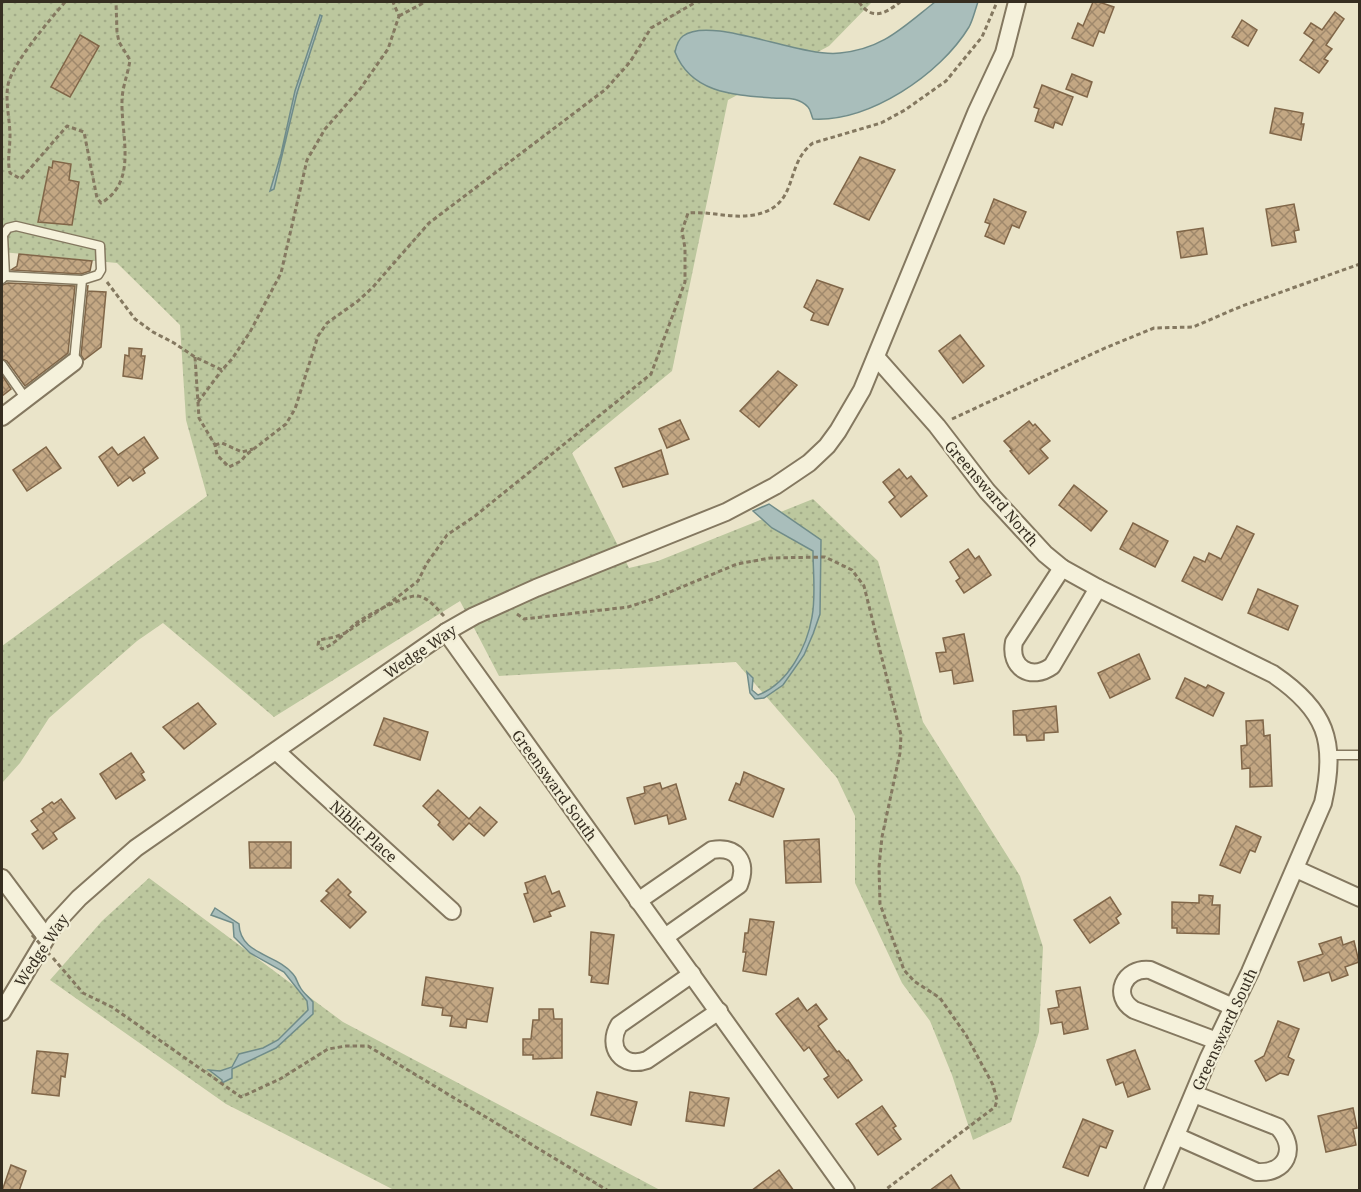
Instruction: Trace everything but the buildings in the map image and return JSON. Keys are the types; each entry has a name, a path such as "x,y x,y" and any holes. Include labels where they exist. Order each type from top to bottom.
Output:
{"street":[{"path":"876,357 976,113 1004,53 1017,2"},
{"name":"Greensward North","path":"876,357 937,426 987,490 1045,554 1062,568 1273,674 1294,688 1310,705 1327,739 1329,777 1323,803 1296,869"},
{"name":"Wedge Way","path":"2,1012 39,936 136,848 276,751 447,626 726,512 776,486 809,463 832,440 862,390 876,357"},
{"path":"2,417 74,362"},
{"path":"1062,568 1014,642 1012,651 1015,660 1028,672 1045,671 1052,666 1098,588"},
{"name":"Greensward South","path":"447,626 638,901 692,974"},
{"name":"Niblic Place","path":"276,751 452,911"},
{"path":"638,901 712,850 721,848 730,850 739,857 743,875 740,885 665,937"},
{"path":"1296,869 1359,898"},
{"name":"Greensward South","path":"1153,1191 1217,1041 1296,869"},
{"path":"2,878 39,936"},
{"path":"1217,1041 1130,1008 1122,993 1123,985 1128,976 1134,972 1142,969 1150,970 1233,1007"},
{"path":"719,1011 647,1060 630,1062 616,1051 613,1041 619,1025 692,974 719,1011 846,1191"},
{"path":"1176,1136 1257,1172 1267,1173 1276,1170 1288,1155 1288,1143 1278,1127 1194,1094"}],"lane":[{"path":"11,226 97,244 101,249 101,270 98,275 82,280 3,278 4,231 11,226"},
{"path":"74,362 82,280"},
{"path":"2,365 26,399"},
{"path":"1329,755 1359,755"}],"path":[{"path":"65,2 33,40 10,77 7,87 10,136 8,165 10,173 21,179 67,126 84,132 97,198 101,203 112,197 125,170 122,99 130,60 119,42 116,2"},
{"path":"197,404 250,332 281,273 307,160 325,129 360,89 388,49 399,16 393,2"},
{"path":"399,16 425,2"},
{"path":"195,357 199,418 215,445 217,455 229,467 242,461 254,448 286,424 295,409 318,336 327,323 373,287 429,223 606,89 630,62 651,28 696,2"},
{"path":"860,2 864,9 873,13 889,10 900,2"},
{"path":"386,606 418,581 427,563 447,535 475,516 651,375 685,282 685,248 682,231 688,213 754,215 776,205 785,198 796,163 806,147 813,142 881,123 905,110 946,81 982,37 997,2"},
{"path":"937,426 1105,348 1154,328 1193,327 1242,306 1359,264"},
{"path":"101,270 113,292 135,319 195,357 222,370"},
{"path":"215,445 222,443 242,452 254,448"},
{"path":"504,601 510,609 524,619 628,607 737,564 770,558 801,556 825,557 836,562 852,570 864,586 901,735 900,753 882,837 879,867 880,904 904,970 914,981 940,998 966,1035 993,1085 997,1100 995,1107 885,1191"},
{"path":"345,633 319,640 318,645 322,649 329,646 345,633 358,621 405,598 419,596 432,604 447,626"},
{"path":"39,936 50,955 83,993 112,1007 241,1097 280,1080 328,1049 368,1046 608,1191"}],"green space":[{"path":"2,2 872,2 829,46 728,100 672,371 572,453 629,568 658,561 813,499 878,561 923,722 1020,876 1043,947 1039,1032 1011,1122 973,1140 952,1075 930,1021 902,983 855,883 855,816 837,778 736,662 499,676 460,601 274,717 163,623 137,641 49,718 20,763 2,783 2,646 207,496 186,420 180,325 117,263 2,252"},
{"path":"149,878 343,1022 660,1190 394,1190 226,1104 50,980 102,921"}],"shaded area":[{"path":"935,2 978,2 970,24 956,45 922,78 901,92 857,113 835,118 813,119 808,107 796,100 729,93 702,84 682,66 675,52 683,36 696,31 714,30 823,53 855,51 881,42"},
{"path":"320,15 322,16 297,93 274,189 270,191 295,91"},
{"path":"769,504 821,540 820,614 804,655 783,685 764,698 755,699 750,693 747,672 753,678 752,690 758,695 769,690 787,673 806,640 814,601 813,551 772,528 753,511"},
{"path":"215,908 239,924 241,934 252,948 286,967 313,1002 313,1014 276,1048 232,1069 232,1078 222,1083 222,1080 209,1070 220,1071 232,1067 239,1054 263,1048 278,1040 308,1010 307,1001 284,972 250,953 234,937 233,923 211,915"}]}
